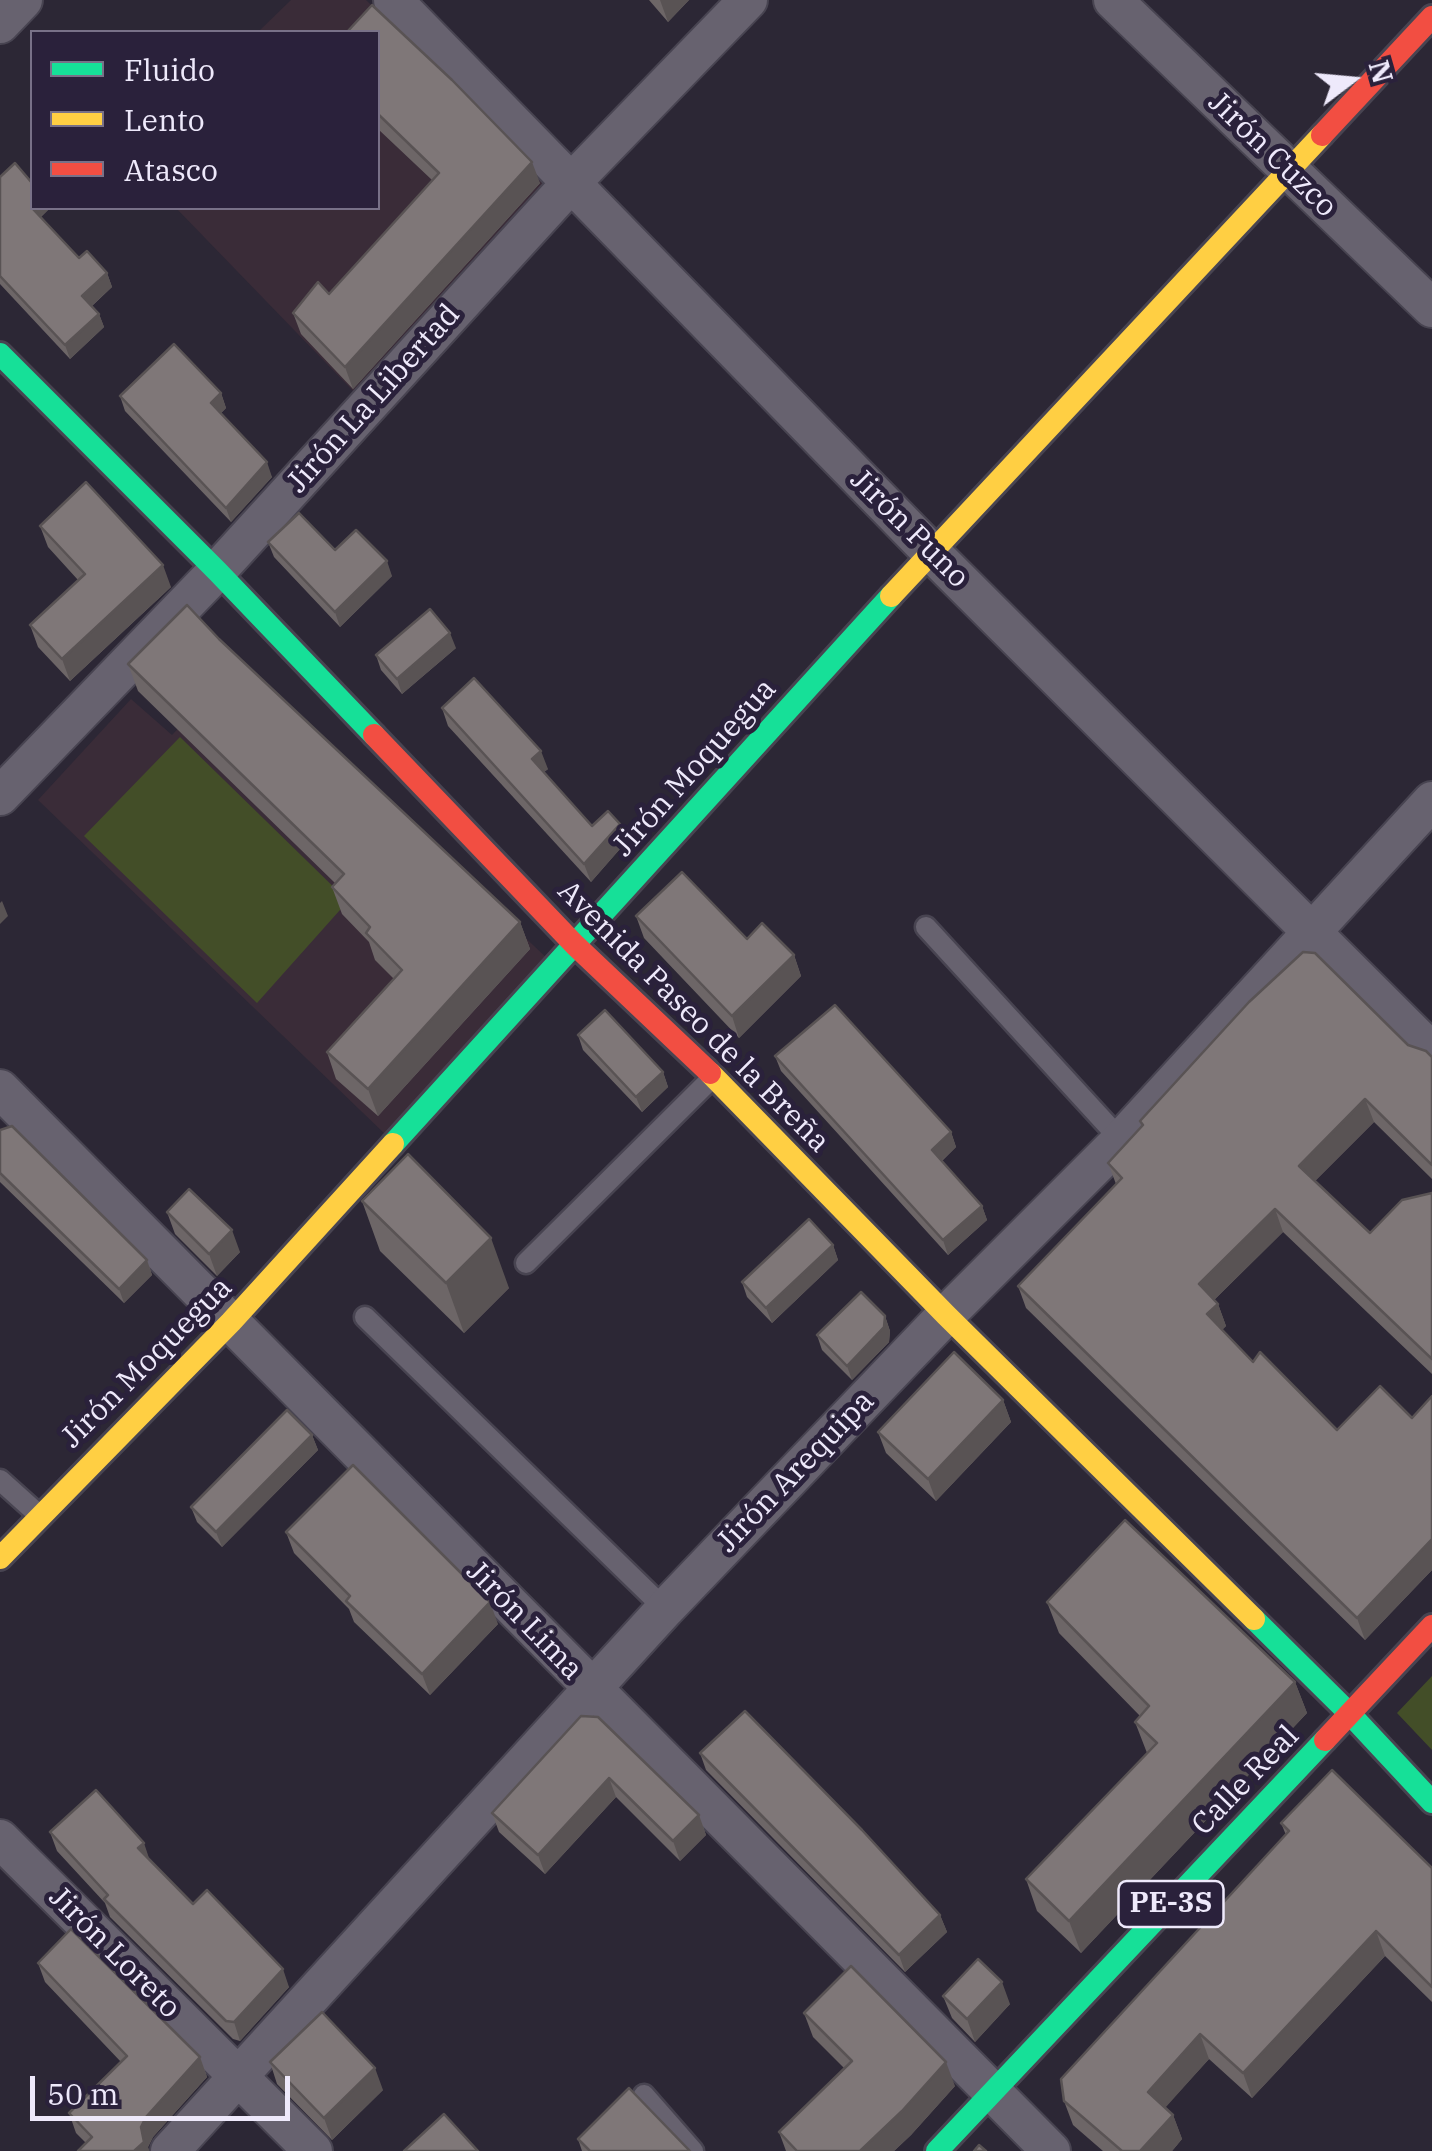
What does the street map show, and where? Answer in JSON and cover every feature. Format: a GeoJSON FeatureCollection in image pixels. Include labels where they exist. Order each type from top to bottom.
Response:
{"type":"FeatureCollection","features":[{"type":"Feature","properties":{"kind":"main road","name":"Jirón Moquegua"},"geometry":{"type":"LineString","coordinates":[[0,1558],[232,1322],[930,552],[1432,17]]}},
{"type":"Feature","properties":{"kind":"main road","name":"Avenida Paseo de la Breña"},"geometry":{"type":"LineString","coordinates":[[0,354],[217,570],[575,945],[714,1076],[946,1315],[1351,1715],[1432,1802]]}},
{"type":"Feature","properties":{"kind":"main road","name":"Calle Real"},"geometry":{"type":"LineString","coordinates":[[937,2151],[1432,1626]]}},
{"type":"Feature","properties":{"kind":"street"},"geometry":{"type":"LineString","coordinates":[[0,24],[23,0]]}},
{"type":"Feature","properties":{"kind":"street","name":"Jirón Puno"},"geometry":{"type":"LineString","coordinates":[[393,0],[930,552],[1432,1052]]}},
{"type":"Feature","properties":{"kind":"street","name":"Jirón La Libertad"},"geometry":{"type":"LineString","coordinates":[[0,796],[217,570],[572,183],[748,0]]}},
{"type":"Feature","properties":{"kind":"street","name":"Jirón Cuzco"},"geometry":{"type":"LineString","coordinates":[[1113,0],[1432,308]]}},
{"type":"Feature","properties":{"kind":"street","name":"Jirón Arequipa"},"geometry":{"type":"LineString","coordinates":[[170,2151],[665,1609],[946,1315],[1120,1140],[1432,801]]}},
{"type":"Feature","properties":{"kind":"street","name":"Jirón Lima"},"geometry":{"type":"LineString","coordinates":[[0,1089],[1051,2151]]}},
{"type":"Feature","properties":{"kind":"street","name":"Jirón Loreto"},"geometry":{"type":"LineString","coordinates":[[0,1839],[313,2151]]}},
{"type":"Feature","properties":{"kind":"lane"},"geometry":{"type":"LineString","coordinates":[[926,927],[1120,1140]]}},
{"type":"Feature","properties":{"kind":"lane"},"geometry":{"type":"LineString","coordinates":[[526,1263],[714,1076]]}},
{"type":"Feature","properties":{"kind":"lane"},"geometry":{"type":"LineString","coordinates":[[365,1318],[665,1609]]}},
{"type":"Feature","properties":{"kind":"lane"},"geometry":{"type":"LineString","coordinates":[[0,1480],[39,1515]]}},
{"type":"Feature","properties":{"kind":"lane"},"geometry":{"type":"LineString","coordinates":[[644,2095],[693,2151]]}},
{"type":"Feature","properties":{"kind":"shaded area"},"geometry":{"type":"Polygon","coordinates":[[[291,0],[366,0],[551,181],[355,393],[178,210],[380,210],[380,30],[260,30],[291,0]]]}},
{"type":"Feature","properties":{"kind":"shaded area"},"geometry":{"type":"Polygon","coordinates":[[[238,666],[551,962],[387,1136],[38,800],[131,699],[172,735],[238,666]]]}},
{"type":"Feature","properties":{"kind":"green space"},"geometry":{"type":"Polygon","coordinates":[[[180,737],[348,901],[257,1003],[84,836],[180,737]]]}},
{"type":"Feature","properties":{"kind":"green space"},"geometry":{"type":"Polygon","coordinates":[[[1432,1676],[1432,1750],[1397,1713],[1432,1676]]]}},
{"type":"Feature","properties":{"kind":"building"},"geometry":{"type":"Polygon","coordinates":[[[372,5],[532,162],[345,367],[293,313],[318,282],[329,294],[439,173],[380,116],[380,30],[349,30],[372,5]]]}},
{"type":"Feature","properties":{"kind":"building"},"geometry":{"type":"Polygon","coordinates":[[[15,163],[30,181],[30,210],[79,258],[87,251],[107,273],[82,296],[99,314],[65,345],[0,276],[0,177],[15,163]]]}},
{"type":"Feature","properties":{"kind":"building"},"geometry":{"type":"Polygon","coordinates":[[[174,344],[221,393],[211,403],[267,462],[226,508],[120,396],[174,344]]]}},
{"type":"Feature","properties":{"kind":"building"},"geometry":{"type":"Polygon","coordinates":[[[86,482],[163,565],[62,659],[30,625],[85,574],[40,526],[86,482]]]}},
{"type":"Feature","properties":{"kind":"building"},"geometry":{"type":"Polygon","coordinates":[[[299,513],[335,550],[356,530],[387,561],[335,612],[268,542],[299,513]]]}},
{"type":"Feature","properties":{"kind":"building"},"geometry":{"type":"Polygon","coordinates":[[[187,605],[520,922],[368,1089],[327,1052],[402,970],[366,933],[370,927],[332,887],[344,874],[128,664],[187,605]]]}},
{"type":"Feature","properties":{"kind":"building"},"geometry":{"type":"Polygon","coordinates":[[[430,609],[450,633],[397,679],[376,655],[430,609]]]}},
{"type":"Feature","properties":{"kind":"building"},"geometry":{"type":"Polygon","coordinates":[[[474,678],[541,751],[532,759],[592,826],[608,811],[620,824],[584,864],[442,708],[474,678]]]}},
{"type":"Feature","properties":{"kind":"building"},"geometry":{"type":"Polygon","coordinates":[[[682,872],[747,939],[762,923],[794,955],[732,1016],[636,916],[682,872]]]}},
{"type":"Feature","properties":{"kind":"building"},"geometry":{"type":"Polygon","coordinates":[[[1303,952],[1315,953],[1408,1045],[1432,1057],[1432,1165],[1365,1099],[1299,1166],[1370,1233],[1402,1200],[1432,1193],[1432,1359],[1275,1209],[1199,1284],[1218,1304],[1207,1314],[1253,1362],[1260,1352],[1337,1430],[1380,1386],[1412,1418],[1432,1396],[1432,1539],[1357,1618],[1018,1286],[1122,1178],[1108,1163],[1143,1125],[1140,1121],[1249,1002],[1303,952]]]}},
{"type":"Feature","properties":{"kind":"building"},"geometry":{"type":"Polygon","coordinates":[[[835,1005],[951,1132],[932,1150],[982,1206],[943,1240],[775,1056],[835,1005]]]}},
{"type":"Feature","properties":{"kind":"building"},"geometry":{"type":"Polygon","coordinates":[[[605,1010],[663,1072],[636,1097],[578,1035],[605,1010]]]}},
{"type":"Feature","properties":{"kind":"building"},"geometry":{"type":"Polygon","coordinates":[[[12,1126],[147,1260],[119,1289],[0,1173],[0,1130],[12,1126]]]}},
{"type":"Feature","properties":{"kind":"building"},"geometry":{"type":"Polygon","coordinates":[[[408,1154],[491,1238],[446,1283],[362,1201],[408,1154]]]}},
{"type":"Feature","properties":{"kind":"building"},"geometry":{"type":"Polygon","coordinates":[[[189,1189],[232,1230],[209,1254],[167,1212],[189,1189]]]}},
{"type":"Feature","properties":{"kind":"building"},"geometry":{"type":"Polygon","coordinates":[[[809,1219],[833,1245],[766,1308],[742,1282],[809,1219]]]}},
{"type":"Feature","properties":{"kind":"building"},"geometry":{"type":"Polygon","coordinates":[[[861,1292],[885,1316],[884,1327],[847,1366],[817,1335],[861,1292]]]}},
{"type":"Feature","properties":{"kind":"building"},"geometry":{"type":"Polygon","coordinates":[[[954,1352],[1003,1400],[928,1479],[878,1432],[954,1352]]]}},
{"type":"Feature","properties":{"kind":"building"},"geometry":{"type":"Polygon","coordinates":[[[287,1410],[312,1435],[216,1532],[191,1507],[287,1410]]]}},
{"type":"Feature","properties":{"kind":"building"},"geometry":{"type":"Polygon","coordinates":[[[353,1465],[490,1602],[422,1674],[346,1601],[350,1596],[286,1532],[353,1465]]]}},
{"type":"Feature","properties":{"kind":"building"},"geometry":{"type":"Polygon","coordinates":[[[1125,1520],[1295,1682],[1069,1921],[1026,1879],[1157,1743],[1135,1722],[1149,1706],[1047,1602],[1125,1520]]]}},
{"type":"Feature","properties":{"kind":"building"},"geometry":{"type":"Polygon","coordinates":[[[745,1711],[940,1915],[899,1955],[700,1753],[745,1711]]]}},
{"type":"Feature","properties":{"kind":"building"},"geometry":{"type":"Polygon","coordinates":[[[581,1716],[598,1717],[699,1815],[673,1841],[609,1778],[538,1855],[492,1813],[581,1716]]]}},
{"type":"Feature","properties":{"kind":"building"},"geometry":{"type":"Polygon","coordinates":[[[1332,1770],[1432,1868],[1432,1987],[1376,1931],[1243,2073],[1200,2034],[1148,2092],[1173,2115],[1140,2151],[1122,2151],[1064,2101],[1061,2079],[1289,1831],[1281,1823],[1332,1770]]]}},
{"type":"Feature","properties":{"kind":"building"},"geometry":{"type":"Polygon","coordinates":[[[96,1790],[144,1843],[138,1848],[193,1904],[207,1890],[283,1969],[234,2022],[226,2021],[104,1899],[108,1895],[50,1832],[96,1790]]]}},
{"type":"Feature","properties":{"kind":"building"},"geometry":{"type":"Polygon","coordinates":[[[71,1929],[200,2057],[146,2117],[141,2127],[144,2142],[134,2151],[78,2151],[92,2137],[69,2113],[127,2056],[38,1963],[71,1929]]]}},
{"type":"Feature","properties":{"kind":"building"},"geometry":{"type":"Polygon","coordinates":[[[978,1959],[1002,1982],[967,2019],[943,1996],[978,1959]]]}},
{"type":"Feature","properties":{"kind":"building"},"geometry":{"type":"Polygon","coordinates":[[[851,1966],[946,2062],[860,2151],[797,2151],[779,2132],[852,2061],[804,2013],[851,1966]]]}},
{"type":"Feature","properties":{"kind":"building"},"geometry":{"type":"Polygon","coordinates":[[[322,2012],[375,2068],[324,2118],[270,2062],[322,2012]]]}},
{"type":"Feature","properties":{"kind":"building"},"geometry":{"type":"Polygon","coordinates":[[[629,2088],[690,2151],[590,2151],[578,2139],[629,2088]]]}},
{"type":"Feature","properties":{"kind":"building"},"geometry":{"type":"Polygon","coordinates":[[[444,2114],[478,2151],[404,2151],[444,2114]]]}},
{"type":"Feature","properties":{"kind":"traffic: fast"},"geometry":{"type":"LineString","coordinates":[[0,354],[374,735]]}},
{"type":"Feature","properties":{"kind":"traffic: fast"},"geometry":{"type":"LineString","coordinates":[[393,1144],[891,596]]}},
{"type":"Feature","properties":{"kind":"traffic: fast"},"geometry":{"type":"LineString","coordinates":[[1254,1619],[1432,1802]]}},
{"type":"Feature","properties":{"kind":"traffic: fast"},"geometry":{"type":"LineString","coordinates":[[937,2151],[1325,1740]]}},
{"type":"Feature","properties":{"kind":"traffic: slow"},"geometry":{"type":"LineString","coordinates":[[891,596],[1322,135]]}},
{"type":"Feature","properties":{"kind":"traffic: slow"},"geometry":{"type":"LineString","coordinates":[[710,1073],[946,1315],[1254,1619]]}},
{"type":"Feature","properties":{"kind":"traffic: slow"},"geometry":{"type":"LineString","coordinates":[[0,1558],[231,1322],[393,1144]]}},
{"type":"Feature","properties":{"kind":"traffic: jam"},"geometry":{"type":"LineString","coordinates":[[1322,135],[1432,17]]}},
{"type":"Feature","properties":{"kind":"traffic: jam"},"geometry":{"type":"LineString","coordinates":[[374,735],[575,945],[710,1073]]}},
{"type":"Feature","properties":{"kind":"traffic: jam"},"geometry":{"type":"LineString","coordinates":[[1325,1740],[1432,1626]]}}]}
